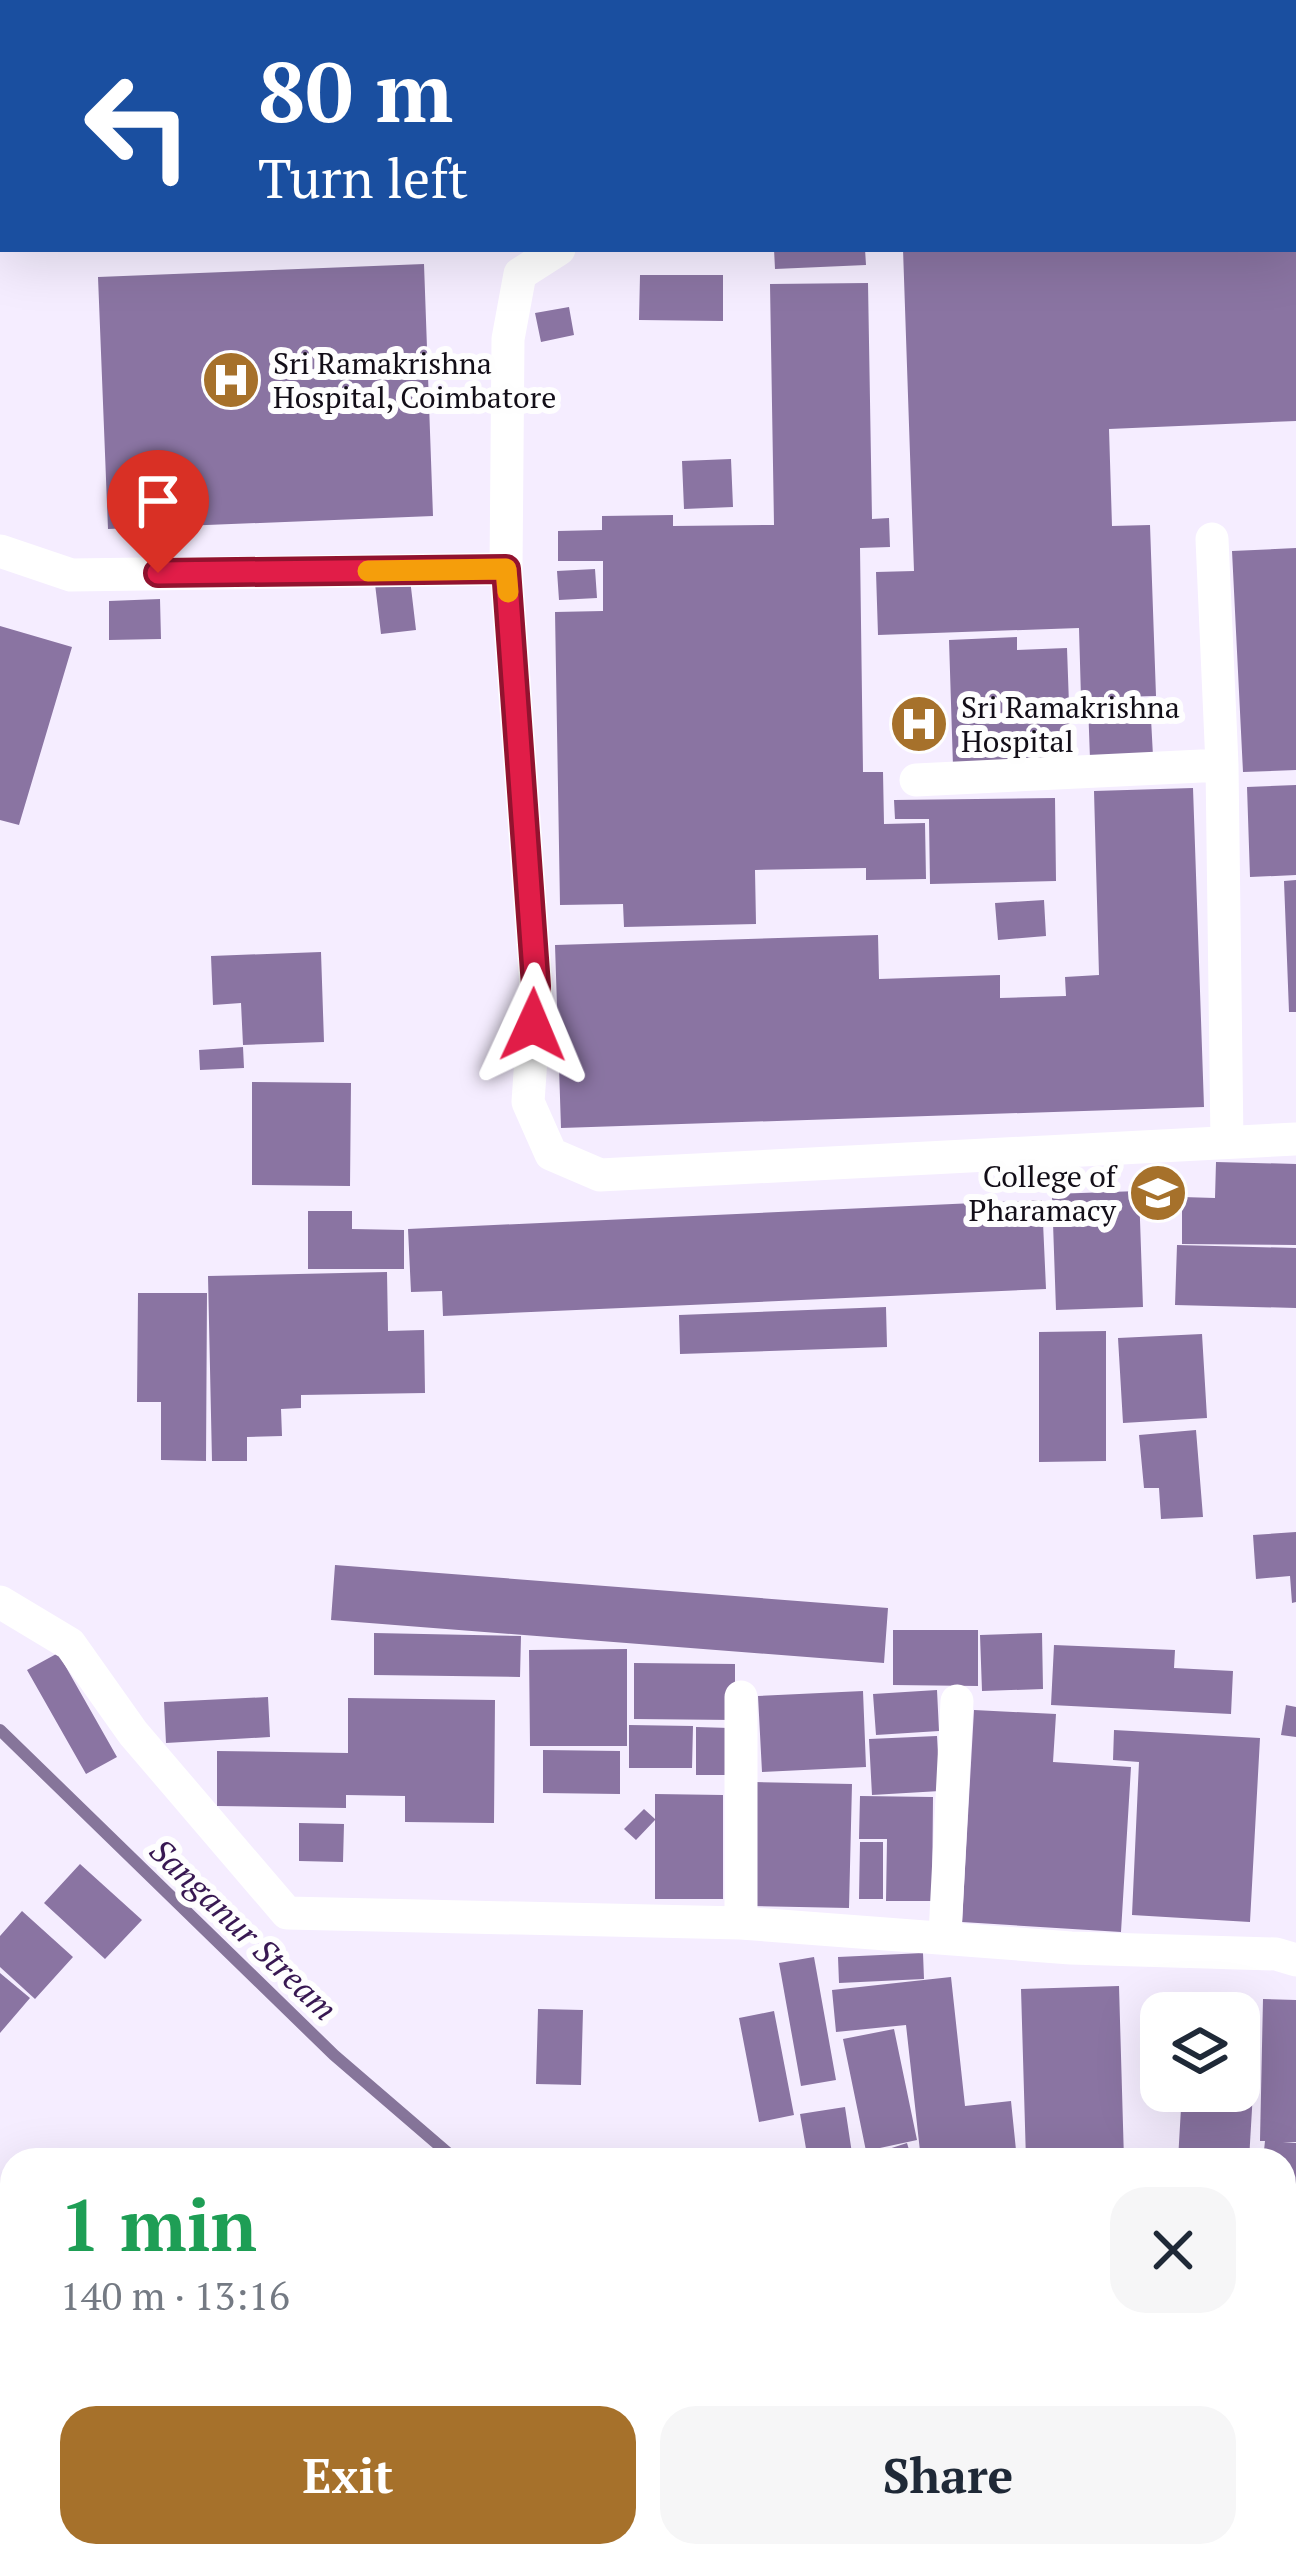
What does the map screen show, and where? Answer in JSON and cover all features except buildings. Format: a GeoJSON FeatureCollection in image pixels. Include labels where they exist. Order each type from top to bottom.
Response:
{"type":"FeatureCollection","features":[{"type":"Feature","properties":{"kind":"street"},"geometry":{"type":"LineString","coordinates":[[554,252],[520,274],[508,339],[506,569],[536,986],[528,1102],[551,1154],[601,1175],[1296,1139]]}},
{"type":"Feature","properties":{"kind":"street"},"geometry":{"type":"LineString","coordinates":[[1212,539],[1222,765],[1227,1142]]}},
{"type":"Feature","properties":{"kind":"street"},"geometry":{"type":"LineString","coordinates":[[0,551],[71,574],[506,569]]}},
{"type":"Feature","properties":{"kind":"street"},"geometry":{"type":"LineString","coordinates":[[916,780],[1222,765]]}},
{"type":"Feature","properties":{"kind":"street"},"geometry":{"type":"LineString","coordinates":[[0,1602],[70,1644],[133,1733],[287,1912],[741,1923],[1071,1948],[1276,1954],[1296,1960]]}},
{"type":"Feature","properties":{"kind":"street"},"geometry":{"type":"LineString","coordinates":[[741,1697],[741,1923]]}},
{"type":"Feature","properties":{"kind":"street"},"geometry":{"type":"LineString","coordinates":[[945,1936],[957,1702]]}},
{"type":"Feature","properties":{"kind":"waterway","name":"Sanganur Stream"},"geometry":{"type":"LineString","coordinates":[[0,1730],[334,2055],[442,2148]]}},
{"type":"Feature","properties":{"kind":"slow traffic"},"geometry":{"type":"LineString","coordinates":[[368,571],[506,569],[508,592]]}},
{"type":"Feature","properties":{"kind":"place","name":"Sri Ramakrishna Hospital, Coimbatore"},"geometry":{"type":"Point","coordinates":[231,380]}},
{"type":"Feature","properties":{"kind":"place","name":"Sri Ramakrishna Hospital"},"geometry":{"type":"Point","coordinates":[919,724]}},
{"type":"Feature","properties":{"kind":"place","name":"College of Pharamacy"},"geometry":{"type":"Point","coordinates":[1158,1193]}},
{"type":"Feature","properties":{"kind":"route"},"geometry":{"type":"LineString","coordinates":[[158,573],[506,569],[536,986],[533,1025]]}}]}
